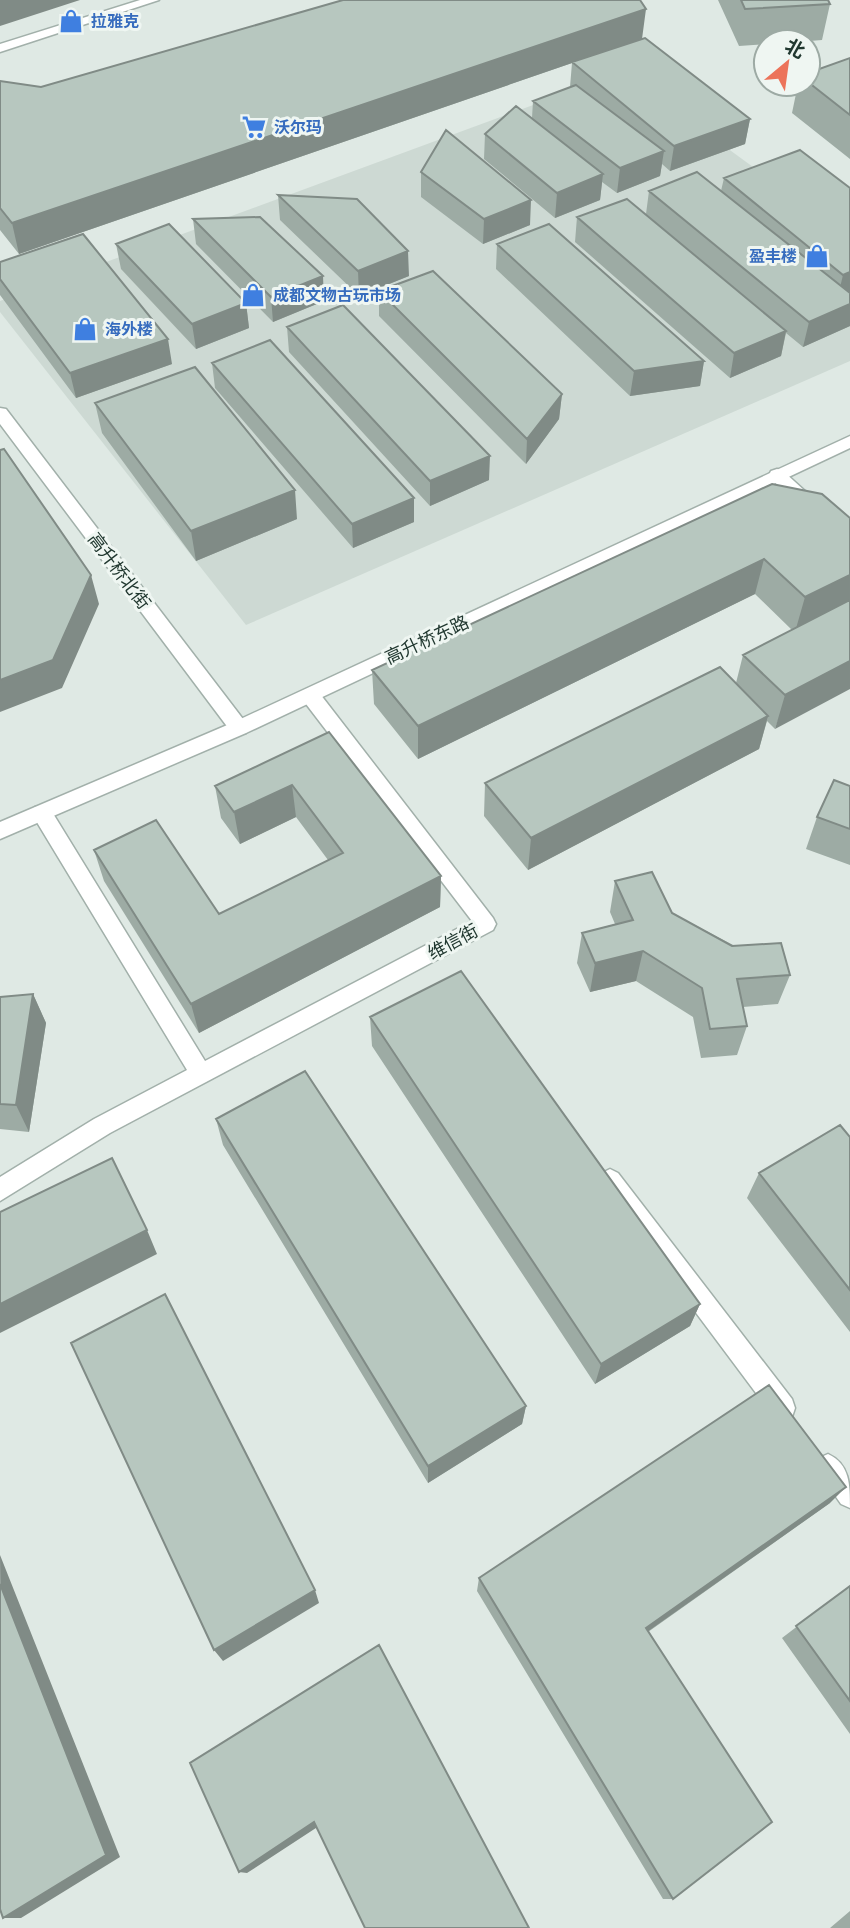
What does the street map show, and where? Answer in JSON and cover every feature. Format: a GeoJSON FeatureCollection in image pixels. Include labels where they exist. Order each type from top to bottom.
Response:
{"type":"FeatureCollection","features":[{"type":"Feature","properties":{"kind":"street"},"geometry":{"type":"LineString","coordinates":[[0,48],[147,5],[153,0]]}},
{"type":"Feature","properties":{"kind":"street","name":"高升桥北街"},"geometry":{"type":"LineString","coordinates":[[0,413],[239,728]]}},
{"type":"Feature","properties":{"kind":"street","name":"高升桥东路"},"geometry":{"type":"LineString","coordinates":[[0,831],[239,728],[850,441]]}},
{"type":"Feature","properties":{"kind":"street"},"geometry":{"type":"LineString","coordinates":[[777,475],[850,542]]}},
{"type":"Feature","properties":{"kind":"street","name":"维信街"},"geometry":{"type":"LineString","coordinates":[[0,1190],[102,1126],[486,925],[310,695]]}},
{"type":"Feature","properties":{"kind":"street"},"geometry":{"type":"LineString","coordinates":[[42,813],[201,1074]]}},
{"type":"Feature","properties":{"kind":"street"},"geometry":{"type":"LineString","coordinates":[[592,1157],[800,1430]]}},
{"type":"Feature","properties":{"kind":"street"},"geometry":{"type":"LineString","coordinates":[[817,1451],[850,1495]]}},
{"type":"Feature","properties":{"kind":"shaded area"},"geometry":{"type":"Polygon","coordinates":[[[623,72],[850,238],[850,361],[246,625],[0,312],[0,301],[623,72]]]}},
{"type":"Feature","properties":{"kind":"building"},"geometry":{"type":"Polygon","coordinates":[[[343,0],[640,0],[646,9],[12,223],[0,208],[0,81],[41,87],[343,0]]]}},
{"type":"Feature","properties":{"kind":"building"},"geometry":{"type":"Polygon","coordinates":[[[741,0],[828,0],[830,4],[745,9],[741,0]]]}},
{"type":"Feature","properties":{"kind":"building"},"geometry":{"type":"Polygon","coordinates":[[[645,38],[750,119],[674,146],[572,62],[645,38]]]}},
{"type":"Feature","properties":{"kind":"building"},"geometry":{"type":"Polygon","coordinates":[[[850,58],[850,115],[822,93],[822,68],[850,58]]]}},
{"type":"Feature","properties":{"kind":"building"},"geometry":{"type":"Polygon","coordinates":[[[576,85],[664,151],[620,168],[533,101],[576,85]]]}},
{"type":"Feature","properties":{"kind":"building"},"geometry":{"type":"Polygon","coordinates":[[[516,106],[603,174],[557,193],[485,134],[516,106]]]}},
{"type":"Feature","properties":{"kind":"building"},"geometry":{"type":"Polygon","coordinates":[[[446,130],[531,200],[484,219],[421,172],[446,130]]]}},
{"type":"Feature","properties":{"kind":"building"},"geometry":{"type":"Polygon","coordinates":[[[800,150],[850,188],[850,272],[843,275],[724,178],[800,150]]]}},
{"type":"Feature","properties":{"kind":"building"},"geometry":{"type":"Polygon","coordinates":[[[697,172],[850,293],[850,304],[809,322],[649,191],[697,172]]]}},
{"type":"Feature","properties":{"kind":"building"},"geometry":{"type":"Polygon","coordinates":[[[278,195],[357,199],[408,251],[358,271],[278,195]]]}},
{"type":"Feature","properties":{"kind":"building"},"geometry":{"type":"Polygon","coordinates":[[[627,199],[786,331],[734,353],[577,217],[627,199]]]}},
{"type":"Feature","properties":{"kind":"building"},"geometry":{"type":"Polygon","coordinates":[[[260,217],[323,276],[271,297],[193,219],[260,217]]]}},
{"type":"Feature","properties":{"kind":"building"},"geometry":{"type":"Polygon","coordinates":[[[169,224],[246,303],[192,324],[116,244],[169,224]]]}},
{"type":"Feature","properties":{"kind":"building"},"geometry":{"type":"Polygon","coordinates":[[[549,224],[704,361],[634,371],[497,244],[549,224]]]}},
{"type":"Feature","properties":{"kind":"building","name":"海外楼"},"geometry":{"type":"Polygon","coordinates":[[[83,234],[168,339],[70,373],[0,279],[0,262],[83,234]]]}},
{"type":"Feature","properties":{"kind":"building"},"geometry":{"type":"Polygon","coordinates":[[[433,271],[562,394],[527,439],[379,291],[433,271]]]}},
{"type":"Feature","properties":{"kind":"building"},"geometry":{"type":"Polygon","coordinates":[[[343,305],[490,456],[430,481],[287,327],[343,305]]]}},
{"type":"Feature","properties":{"kind":"building"},"geometry":{"type":"Polygon","coordinates":[[[270,340],[414,498],[352,524],[212,363],[270,340]]]}},
{"type":"Feature","properties":{"kind":"building"},"geometry":{"type":"Polygon","coordinates":[[[195,367],[295,490],[191,531],[95,403],[195,367]]]}},
{"type":"Feature","properties":{"kind":"building"},"geometry":{"type":"Polygon","coordinates":[[[4,449],[91,575],[53,660],[0,680],[0,450],[4,449]]]}},
{"type":"Feature","properties":{"kind":"building"},"geometry":{"type":"Polygon","coordinates":[[[772,484],[822,494],[850,518],[850,575],[805,597],[764,559],[418,726],[372,670],[772,484]]]}},
{"type":"Feature","properties":{"kind":"building"},"geometry":{"type":"Polygon","coordinates":[[[850,600],[850,661],[785,695],[743,655],[850,600]]]}},
{"type":"Feature","properties":{"kind":"building"},"geometry":{"type":"Polygon","coordinates":[[[720,667],[768,716],[531,838],[485,783],[720,667]]]}},
{"type":"Feature","properties":{"kind":"building"},"geometry":{"type":"Polygon","coordinates":[[[329,732],[441,876],[191,1004],[94,850],[156,820],[219,914],[343,853],[292,785],[234,812],[215,786],[329,732]]]}},
{"type":"Feature","properties":{"kind":"building"},"geometry":{"type":"Polygon","coordinates":[[[834,780],[850,786],[850,829],[817,817],[834,780]]]}},
{"type":"Feature","properties":{"kind":"building"},"geometry":{"type":"Polygon","coordinates":[[[652,872],[672,913],[732,946],[781,943],[790,975],[737,979],[747,1026],[710,1029],[702,988],[643,951],[595,963],[582,933],[633,920],[615,881],[652,872]]]}},
{"type":"Feature","properties":{"kind":"building"},"geometry":{"type":"Polygon","coordinates":[[[461,971],[700,1304],[601,1364],[370,1017],[461,971]]]}},
{"type":"Feature","properties":{"kind":"building"},"geometry":{"type":"Polygon","coordinates":[[[33,994],[16,1105],[0,1104],[0,997],[33,994]]]}},
{"type":"Feature","properties":{"kind":"building"},"geometry":{"type":"Polygon","coordinates":[[[305,1071],[526,1406],[428,1466],[216,1119],[305,1071]]]}},
{"type":"Feature","properties":{"kind":"building"},"geometry":{"type":"Polygon","coordinates":[[[840,1125],[850,1137],[850,1290],[759,1173],[840,1125]]]}},
{"type":"Feature","properties":{"kind":"building"},"geometry":{"type":"Polygon","coordinates":[[[112,1158],[147,1230],[0,1304],[0,1212],[112,1158]]]}},
{"type":"Feature","properties":{"kind":"building"},"geometry":{"type":"Polygon","coordinates":[[[165,1294],[315,1590],[214,1650],[71,1343],[165,1294]]]}},
{"type":"Feature","properties":{"kind":"building"},"geometry":{"type":"Polygon","coordinates":[[[769,1385],[846,1487],[646,1628],[772,1822],[673,1899],[479,1578],[769,1385]]]}},
{"type":"Feature","properties":{"kind":"building"},"geometry":{"type":"Polygon","coordinates":[[[0,1584],[106,1855],[3,1918],[0,1909],[0,1584]]]}},
{"type":"Feature","properties":{"kind":"building"},"geometry":{"type":"Polygon","coordinates":[[[850,1586],[850,1701],[796,1626],[850,1586]]]}},
{"type":"Feature","properties":{"kind":"building"},"geometry":{"type":"Polygon","coordinates":[[[379,1645],[529,1928],[365,1928],[314,1822],[239,1872],[190,1763],[379,1645]]]}},
{"type":"Feature","properties":{"kind":"place","name":"拉雅克"},"geometry":{"type":"Point","coordinates":[71,21]}},
{"type":"Feature","properties":{"kind":"place","name":"沃尔玛"},"geometry":{"type":"Point","coordinates":[254,127]}},
{"type":"Feature","properties":{"kind":"place","name":"盈丰楼"},"geometry":{"type":"Point","coordinates":[817,256]}},
{"type":"Feature","properties":{"kind":"place","name":"成都文物古玩市场"},"geometry":{"type":"Point","coordinates":[253,295]}},
{"type":"Feature","properties":{"kind":"place","name":"海外楼"},"geometry":{"type":"Point","coordinates":[85,329]}}]}
